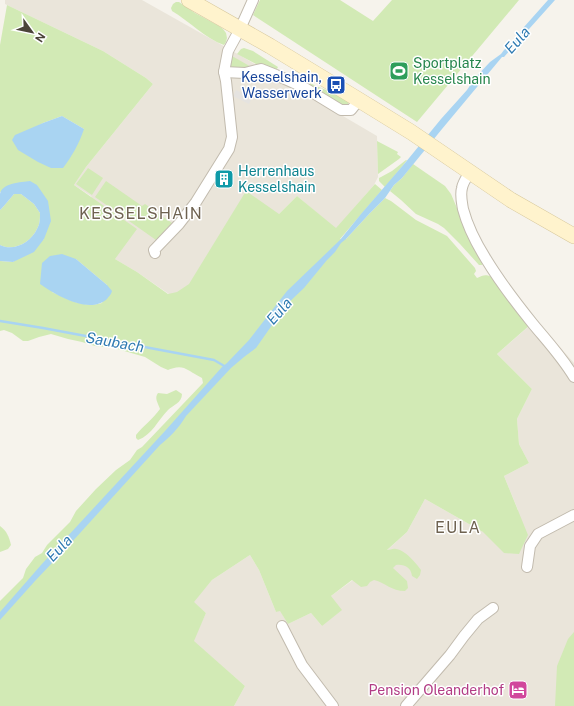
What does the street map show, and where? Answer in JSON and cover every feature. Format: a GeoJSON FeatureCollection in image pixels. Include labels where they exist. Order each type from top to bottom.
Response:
{"type":"FeatureCollection","features":[{"type":"Feature","properties":{"kind":"main road"},"geometry":{"type":"LineString","coordinates":[[189,0],[359,100],[411,132],[511,200],[574,236]]}},
{"type":"Feature","properties":{"kind":"street"},"geometry":{"type":"LineString","coordinates":[[155,252],[154,250],[179,224],[196,202],[229,149],[232,137],[224,72],[228,51],[254,0]]}},
{"type":"Feature","properties":{"kind":"street"},"geometry":{"type":"LineString","coordinates":[[224,72],[245,73],[261,69],[305,88],[341,110],[350,110],[359,100]]}},
{"type":"Feature","properties":{"kind":"street"},"geometry":{"type":"LineString","coordinates":[[470,172],[461,189],[461,200],[471,233],[504,287],[554,348],[574,377]]}},
{"type":"Feature","properties":{"kind":"street"},"geometry":{"type":"LineString","coordinates":[[527,567],[530,546],[538,534],[574,515]]}},
{"type":"Feature","properties":{"kind":"street"},"geometry":{"type":"LineString","coordinates":[[406,706],[478,620],[493,608]]}},
{"type":"Feature","properties":{"kind":"street"},"geometry":{"type":"LineString","coordinates":[[282,626],[302,665],[333,706]]}},
{"type":"Feature","properties":{"kind":"shaded area"},"geometry":{"type":"Polygon","coordinates":[[[5,0],[142,0],[377,136],[378,177],[374,185],[336,229],[297,196],[279,214],[179,301],[137,272],[115,259],[91,196],[74,185],[86,167],[153,84],[103,51],[5,4],[5,0]]]}},
{"type":"Feature","properties":{"kind":"shaded area"},"geometry":{"type":"Polygon","coordinates":[[[236,90],[252,98],[249,104],[233,96],[236,90]]]}},
{"type":"Feature","properties":{"kind":"shaded area"},"geometry":{"type":"Polygon","coordinates":[[[536,320],[574,363],[574,706],[234,706],[245,686],[193,641],[206,613],[193,602],[212,580],[250,555],[259,570],[276,612],[280,610],[288,624],[311,613],[322,626],[331,596],[360,575],[407,532],[425,499],[483,532],[518,510],[504,476],[529,463],[519,444],[517,419],[532,389],[497,354],[536,320]]]}},
{"type":"Feature","properties":{"kind":"green space","name":"Sportplatz Kesselshain"},"geometry":{"type":"Polygon","coordinates":[[[260,0],[340,0],[373,21],[392,0],[519,0],[417,122],[253,15],[260,0]]]}},
{"type":"Feature","properties":{"kind":"green space"},"geometry":{"type":"Polygon","coordinates":[[[176,2],[179,2],[223,29],[227,38],[224,45],[211,39],[172,11],[171,8],[176,2]]]}},
{"type":"Feature","properties":{"kind":"green space"},"geometry":{"type":"Polygon","coordinates":[[[7,5],[103,51],[153,84],[86,167],[74,185],[137,229],[115,259],[137,272],[168,294],[177,292],[189,284],[246,191],[279,214],[297,196],[336,228],[375,184],[382,190],[340,239],[346,239],[385,198],[416,220],[447,236],[475,268],[476,271],[474,274],[477,278],[484,275],[492,277],[530,325],[497,354],[532,389],[517,419],[519,444],[529,463],[504,476],[528,535],[519,554],[504,553],[483,532],[425,499],[407,532],[387,550],[394,549],[403,551],[410,557],[421,570],[417,579],[412,576],[409,568],[396,565],[393,568],[407,581],[408,588],[405,591],[396,590],[374,580],[367,586],[361,587],[352,580],[331,596],[342,610],[322,626],[311,613],[288,624],[280,611],[276,612],[259,570],[250,555],[212,580],[194,602],[206,613],[194,641],[245,686],[234,706],[0,706],[0,601],[23,578],[26,569],[35,557],[42,553],[47,545],[70,522],[76,511],[96,489],[116,470],[130,460],[137,450],[142,447],[203,383],[202,378],[182,367],[168,370],[145,357],[114,348],[95,346],[51,334],[28,341],[23,341],[12,333],[4,330],[0,331],[0,261],[13,262],[44,239],[37,185],[0,192],[0,45],[7,5]],[[62,116],[43,123],[34,128],[84,129],[62,116]],[[76,259],[52,292],[83,304],[89,305],[102,303],[107,285],[76,259]]]}},
{"type":"Feature","properties":{"kind":"green space"},"geometry":{"type":"Polygon","coordinates":[[[244,48],[253,51],[278,67],[276,71],[258,65],[237,54],[244,48]]]}},
{"type":"Feature","properties":{"kind":"green space"},"geometry":{"type":"Polygon","coordinates":[[[232,56],[253,68],[230,68],[230,58],[232,56]]]}},
{"type":"Feature","properties":{"kind":"green space"},"geometry":{"type":"Polygon","coordinates":[[[310,83],[334,93],[348,102],[348,104],[342,105],[308,86],[310,83]]]}},
{"type":"Feature","properties":{"kind":"green space"},"geometry":{"type":"Polygon","coordinates":[[[377,141],[398,152],[397,154],[401,157],[378,174],[377,141]]]}},
{"type":"Feature","properties":{"kind":"green space"},"geometry":{"type":"Polygon","coordinates":[[[406,160],[385,187],[379,181],[379,178],[392,171],[406,160]]]}},
{"type":"Feature","properties":{"kind":"green space"},"geometry":{"type":"Polygon","coordinates":[[[413,164],[445,186],[451,194],[471,241],[483,263],[482,265],[479,265],[444,228],[416,214],[390,191],[413,164]]]}},
{"type":"Feature","properties":{"kind":"green space"},"geometry":{"type":"Polygon","coordinates":[[[88,168],[103,178],[92,195],[76,184],[88,168]]]}},
{"type":"Feature","properties":{"kind":"green space"},"geometry":{"type":"Polygon","coordinates":[[[106,181],[142,206],[145,204],[172,223],[156,240],[95,197],[106,181]]]}},
{"type":"Feature","properties":{"kind":"green space"},"geometry":{"type":"Polygon","coordinates":[[[14,194],[21,194],[34,204],[40,213],[40,221],[34,234],[26,242],[16,246],[5,247],[0,245],[0,210],[14,194]]]}},
{"type":"Feature","properties":{"kind":"green space"},"geometry":{"type":"Polygon","coordinates":[[[176,390],[182,394],[181,400],[164,414],[147,435],[138,440],[136,435],[160,409],[156,399],[158,393],[167,394],[176,390]]]}},
{"type":"Feature","properties":{"kind":"green space"},"geometry":{"type":"Polygon","coordinates":[[[0,526],[7,534],[11,545],[8,549],[0,552],[0,526]]]}},
{"type":"Feature","properties":{"kind":"green space"},"geometry":{"type":"Polygon","coordinates":[[[574,632],[574,706],[555,706],[557,666],[568,639],[574,632]]]}},
{"type":"Feature","properties":{"kind":"water","name":"Eula"},"geometry":{"type":"Polygon","coordinates":[[[548,0],[555,0],[504,57],[502,57],[402,178],[394,185],[385,198],[341,243],[304,288],[284,307],[282,313],[256,348],[231,368],[186,416],[174,432],[160,445],[0,620],[0,612],[41,565],[222,367],[249,340],[287,291],[340,240],[467,90],[475,78],[490,62],[501,54],[516,39],[524,27],[548,0]]]}},
{"type":"Feature","properties":{"kind":"water"},"geometry":{"type":"Polygon","coordinates":[[[62,116],[84,129],[75,150],[63,168],[51,168],[18,150],[12,140],[15,135],[62,116]]]}},
{"type":"Feature","properties":{"kind":"water"},"geometry":{"type":"Polygon","coordinates":[[[30,181],[37,185],[48,201],[51,221],[44,239],[34,252],[13,262],[0,261],[0,245],[11,247],[26,242],[34,234],[39,225],[40,219],[40,213],[34,204],[21,194],[14,194],[0,210],[1,190],[8,185],[30,181]]]}},
{"type":"Feature","properties":{"kind":"water"},"geometry":{"type":"Polygon","coordinates":[[[62,254],[76,259],[107,285],[112,291],[107,299],[100,303],[91,305],[73,302],[63,298],[40,284],[42,263],[50,256],[62,254]]]}},
{"type":"Feature","properties":{"kind":"waterway","name":"Saubach"},"geometry":{"type":"LineString","coordinates":[[0,321],[214,360],[226,367]]}},
{"type":"Feature","properties":{"kind":"place","name":"Sportplatz Kesselshain"},"geometry":{"type":"Point","coordinates":[399,71]}},
{"type":"Feature","properties":{"kind":"place","name":"Kesselshain, Wasserwerk"},"geometry":{"type":"Point","coordinates":[336,85]}},
{"type":"Feature","properties":{"kind":"place","name":"Herrenhaus Kesselshain"},"geometry":{"type":"Point","coordinates":[224,179]}},
{"type":"Feature","properties":{"kind":"place","name":"Pension Oleanderhof"},"geometry":{"type":"Point","coordinates":[518,690]}},
{"type":"Feature","properties":{"kind":"district","name":"KESSELSHAIN"},"geometry":{"type":"Point","coordinates":[141,213]}},
{"type":"Feature","properties":{"kind":"district","name":"EULA"},"geometry":{"type":"Point","coordinates":[458,527]}}]}
